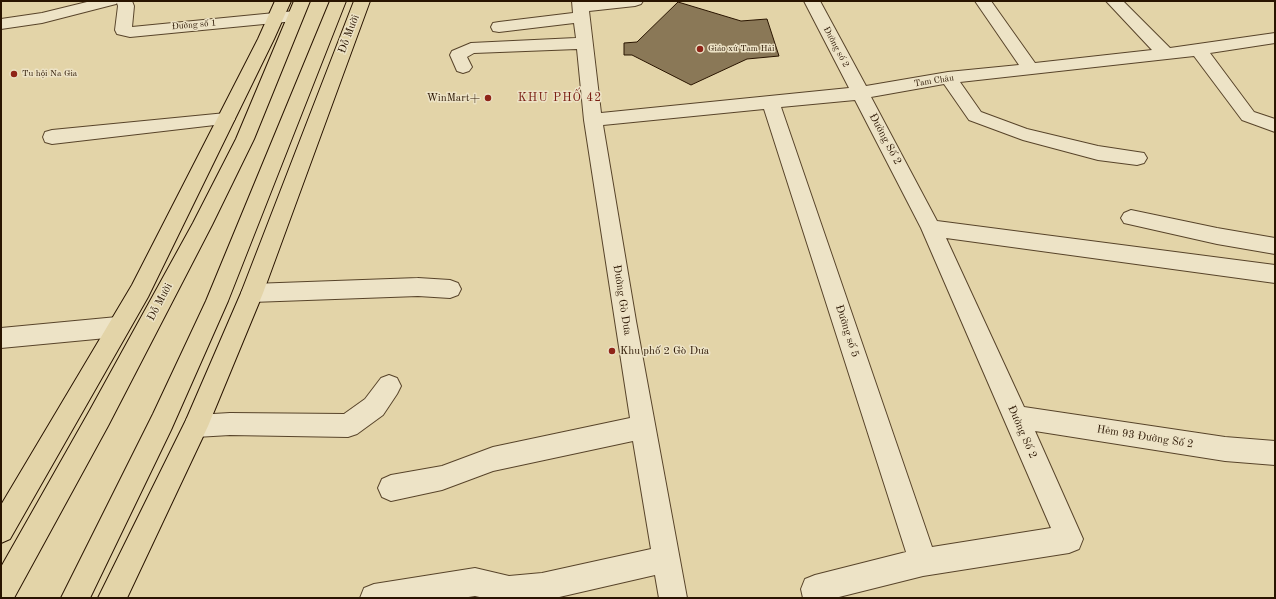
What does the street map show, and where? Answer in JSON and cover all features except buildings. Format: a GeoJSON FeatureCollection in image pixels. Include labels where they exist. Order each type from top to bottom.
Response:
{"type":"FeatureCollection","features":[{"type":"Feature","properties":{"kind":"highway","name":"Đỗ Mười"},"geometry":{"type":"LineString","coordinates":[[75,598],[162,422],[217,301],[338,1]]}},
{"type":"Feature","properties":{"kind":"highway","name":"Đỗ Mười"},"geometry":{"type":"LineString","coordinates":[[112,598],[196,426],[252,293],[362,1]]}},
{"type":"Feature","properties":{"kind":"highway"},"geometry":{"type":"LineString","coordinates":[[1,530],[117,327],[140,291],[266,40],[289,9]]}},
{"type":"Feature","properties":{"kind":"highway","name":"Đỗ Mười"},"geometry":{"type":"LineString","coordinates":[[1,594],[98,418],[205,218],[245,139],[289,9]]}},
{"type":"Feature","properties":{"kind":"street"},"geometry":{"type":"LineString","coordinates":[[1,24],[48,16],[110,1]]}},
{"type":"Feature","properties":{"kind":"street","name":"Đường số 1"},"geometry":{"type":"LineString","coordinates":[[124,1],[126,6],[123,30],[130,32],[289,9]]}},
{"type":"Feature","properties":{"kind":"street"},"geometry":{"type":"LineString","coordinates":[[499,27],[581,8],[635,1]]}},
{"type":"Feature","properties":{"kind":"street","name":"Đường số 2"},"geometry":{"type":"LineString","coordinates":[[812,1],[861,93]]}},
{"type":"Feature","properties":{"kind":"street"},"geometry":{"type":"LineString","coordinates":[[983,1],[1030,68]]}},
{"type":"Feature","properties":{"kind":"street"},"geometry":{"type":"LineString","coordinates":[[1114,1],[1165,53]]}},
{"type":"Feature","properties":{"kind":"street","name":"Đường Gò Dưa"},"geometry":{"type":"LineString","coordinates":[[581,8],[593,120],[643,427],[673,598]]}},
{"type":"Feature","properties":{"kind":"street","name":"Tam Châu"},"geometry":{"type":"LineString","coordinates":[[593,120],[861,93],[948,78],[1198,50],[1275,38]]}},
{"type":"Feature","properties":{"kind":"street"},"geometry":{"type":"LineString","coordinates":[[463,67],[458,55],[471,48],[585,43]]}},
{"type":"Feature","properties":{"kind":"street"},"geometry":{"type":"LineString","coordinates":[[1198,50],[1248,116],[1275,126]]}},
{"type":"Feature","properties":{"kind":"street"},"geometry":{"type":"LineString","coordinates":[[948,78],[975,116],[1023,134],[1098,152],[1137,158]]}},
{"type":"Feature","properties":{"kind":"street","name":"Đường Số 2"},"geometry":{"type":"LineString","coordinates":[[816,593],[923,562],[1069,539],[1016,416],[931,228],[861,93]]}},
{"type":"Feature","properties":{"kind":"street","name":"Đường số 5"},"geometry":{"type":"LineString","coordinates":[[770,101],[923,562]]}},
{"type":"Feature","properties":{"kind":"street"},"geometry":{"type":"LineString","coordinates":[[52,137],[226,119]]}},
{"type":"Feature","properties":{"kind":"street"},"geometry":{"type":"LineString","coordinates":[[1131,218],[1217,236],[1275,246]]}},
{"type":"Feature","properties":{"kind":"street"},"geometry":{"type":"LineString","coordinates":[[931,228],[1275,274]]}},
{"type":"Feature","properties":{"kind":"street"},"geometry":{"type":"LineString","coordinates":[[252,293],[418,287],[450,289]]}},
{"type":"Feature","properties":{"kind":"street"},"geometry":{"type":"LineString","coordinates":[[1,338],[117,327]]}},
{"type":"Feature","properties":{"kind":"street"},"geometry":{"type":"LineString","coordinates":[[196,426],[230,424],[348,426],[374,407],[389,386]]}},
{"type":"Feature","properties":{"kind":"street","name":"Hẻm 93 Đường Số 2"},"geometry":{"type":"LineString","coordinates":[[1016,416],[1225,449],[1275,453]]}},
{"type":"Feature","properties":{"kind":"street"},"geometry":{"type":"LineString","coordinates":[[392,488],[442,478],[493,459],[643,427]]}},
{"type":"Feature","properties":{"kind":"street"},"geometry":{"type":"LineString","coordinates":[[374,598],[475,582],[509,590],[542,587],[666,559]]}},
{"type":"Feature","properties":{"kind":"place","name":"Giáo xứ Tam Hải"},"geometry":{"type":"Point","coordinates":[700,49]}},
{"type":"Feature","properties":{"kind":"place","name":"Tu hội Na Gia"},"geometry":{"type":"Point","coordinates":[14,74]}},
{"type":"Feature","properties":{"kind":"place","name":"WinMart+"},"geometry":{"type":"Point","coordinates":[488,98]}},
{"type":"Feature","properties":{"kind":"place","name":"Khu phố 2 Gò Dưa"},"geometry":{"type":"Point","coordinates":[612,351]}},
{"type":"Feature","properties":{"kind":"district","name":"KHU PHỐ 42"},"geometry":{"type":"Point","coordinates":[560,98]}}]}
